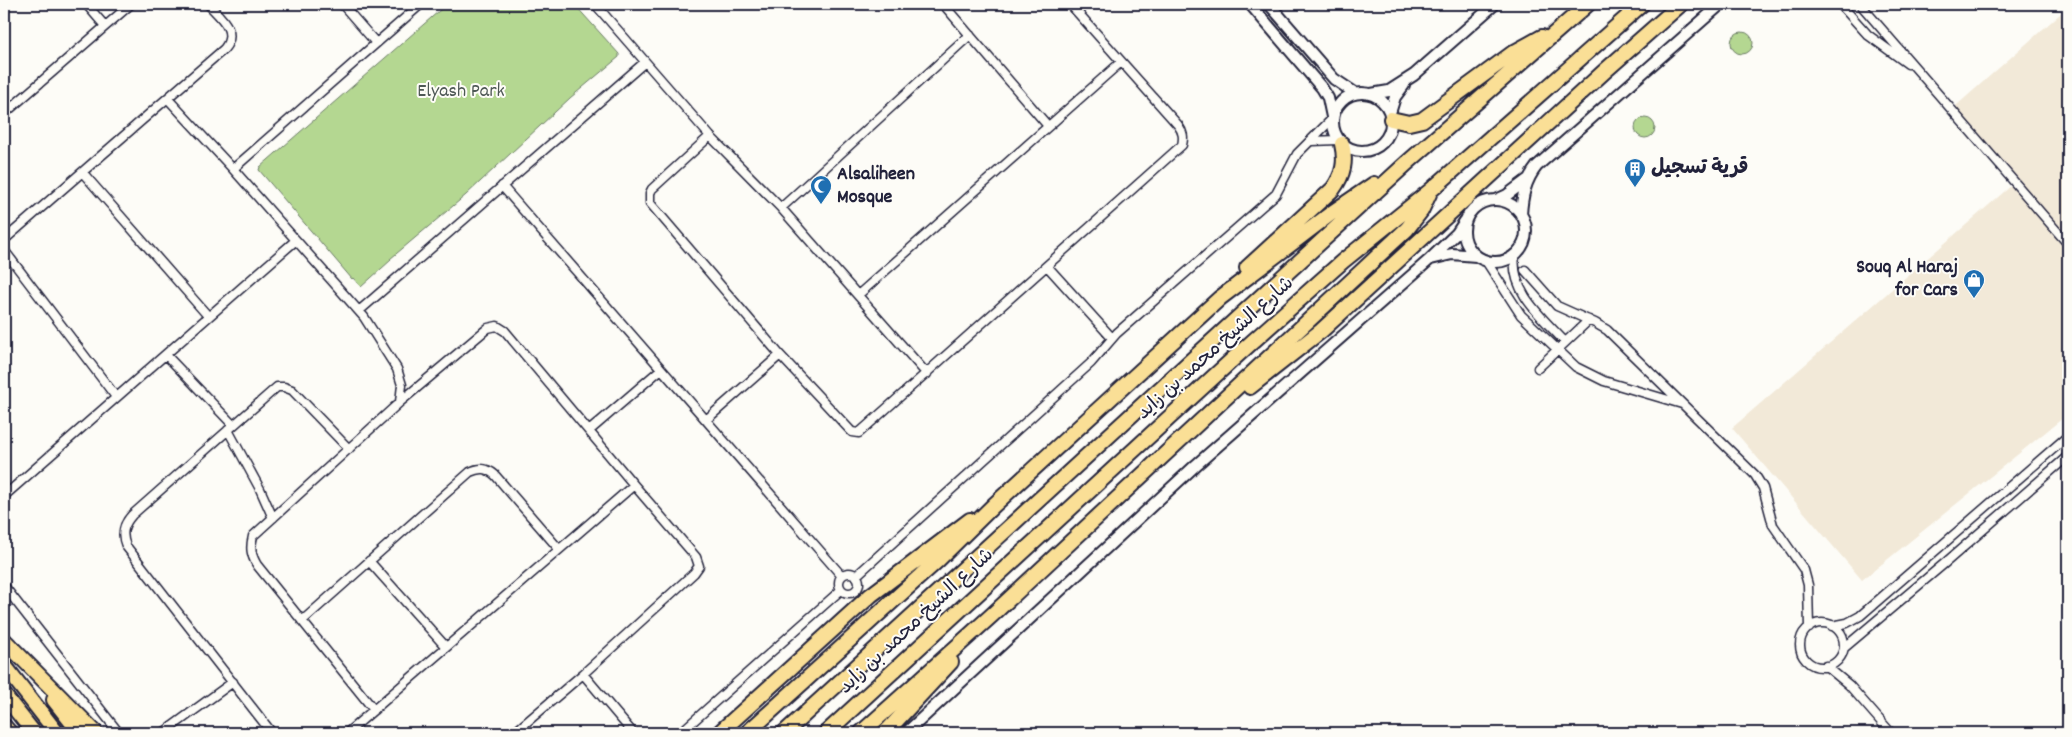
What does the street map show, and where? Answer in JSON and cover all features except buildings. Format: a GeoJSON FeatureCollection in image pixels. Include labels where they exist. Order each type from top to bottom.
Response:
{"type":"FeatureCollection","features":[{"type":"Feature","properties":{"kind":"highway","name":"شارع الشيخ محمد بن زايد"},"geometry":{"type":"LineString","coordinates":[[784,733],[1407,163],[1588,4]]}},
{"type":"Feature","properties":{"kind":"highway","name":"شارع الشيخ محمد بن زايد"},"geometry":{"type":"LineString","coordinates":[[826,733],[1246,347],[1343,261],[1430,191],[1642,4]]}},
{"type":"Feature","properties":{"kind":"highway"},"geometry":{"type":"LineString","coordinates":[[1214,410],[1258,381],[1321,331],[1606,70],[1681,4]]}},
{"type":"Feature","properties":{"kind":"highway"},"geometry":{"type":"LineString","coordinates":[[1391,116],[1409,123],[1422,120],[1514,53],[1534,40],[1557,31]]}},
{"type":"Feature","properties":{"kind":"highway"},"geometry":{"type":"LineString","coordinates":[[747,733],[938,560],[994,505],[1220,298],[1256,259],[1333,189],[1343,172],[1344,153],[1340,142]]}},
{"type":"Feature","properties":{"kind":"highway"},"geometry":{"type":"LineString","coordinates":[[1220,298],[1333,212],[1407,163]]}},
{"type":"Feature","properties":{"kind":"highway"},"geometry":{"type":"LineString","coordinates":[[862,733],[1214,410],[1407,229],[1421,211],[1430,191]]}},
{"type":"Feature","properties":{"kind":"highway"},"geometry":{"type":"LineString","coordinates":[[718,733],[871,595],[945,537],[994,505]]}},
{"type":"Feature","properties":{"kind":"highway"},"geometry":{"type":"LineString","coordinates":[[885,733],[933,684],[991,616]]}},
{"type":"Feature","properties":{"kind":"highway"},"geometry":{"type":"LineString","coordinates":[[4,640],[80,733]]}},
{"type":"Feature","properties":{"kind":"highway"},"geometry":{"type":"LineString","coordinates":[[25,664],[96,733]]}},
{"type":"Feature","properties":{"kind":"highway"},"geometry":{"type":"LineString","coordinates":[[4,665],[57,733]]}},
{"type":"Feature","properties":{"kind":"highway"},"geometry":{"type":"LineString","coordinates":[[4,695],[34,733]]}},
{"type":"Feature","properties":{"kind":"highway"},"geometry":{"type":"LineString","coordinates":[[4,726],[10,733]]}},
{"type":"Feature","properties":{"kind":"street"},"geometry":{"type":"LineString","coordinates":[[86,4],[105,26]]}},
{"type":"Feature","properties":{"kind":"street"},"geometry":{"type":"LineString","coordinates":[[5,111],[131,4]]}},
{"type":"Feature","properties":{"kind":"street"},"geometry":{"type":"LineString","coordinates":[[4,240],[168,99],[229,43],[231,36],[229,28],[208,4]]}},
{"type":"Feature","properties":{"kind":"street"},"geometry":{"type":"LineString","coordinates":[[342,4],[376,43]]}},
{"type":"Feature","properties":{"kind":"street"},"geometry":{"type":"LineString","coordinates":[[233,169],[421,4]]}},
{"type":"Feature","properties":{"kind":"street"},"geometry":{"type":"LineString","coordinates":[[595,4],[710,136],[781,208],[927,374]]}},
{"type":"Feature","properties":{"kind":"street"},"geometry":{"type":"LineString","coordinates":[[943,4],[1048,126]]}},
{"type":"Feature","properties":{"kind":"street"},"geometry":{"type":"LineString","coordinates":[[710,136],[652,189],[649,198],[650,203],[780,355],[850,430],[855,434],[862,432],[1182,145],[1184,138],[1178,125],[1070,4]]}},
{"type":"Feature","properties":{"kind":"street"},"geometry":{"type":"LineString","coordinates":[[1250,4],[1322,88],[1328,98],[1333,130],[1340,142]]}},
{"type":"Feature","properties":{"kind":"street"},"geometry":{"type":"LineString","coordinates":[[1270,4],[1334,78],[1355,93]]}},
{"type":"Feature","properties":{"kind":"street"},"geometry":{"type":"LineString","coordinates":[[1310,141],[1340,142],[1358,151],[1375,148],[1388,136],[1396,94],[1414,75],[1495,4]]}},
{"type":"Feature","properties":{"kind":"street"},"geometry":{"type":"LineString","coordinates":[[1496,200],[1513,192],[1528,179],[1543,161],[1722,4]]}},
{"type":"Feature","properties":{"kind":"street"},"geometry":{"type":"LineString","coordinates":[[1840,4],[1868,36],[1923,77]]}},
{"type":"Feature","properties":{"kind":"street"},"geometry":{"type":"LineString","coordinates":[[1860,4],[2068,244]]}},
{"type":"Feature","properties":{"kind":"street"},"geometry":{"type":"LineString","coordinates":[[781,208],[970,35]]}},
{"type":"Feature","properties":{"kind":"street"},"geometry":{"type":"LineString","coordinates":[[359,311],[645,62]]}},
{"type":"Feature","properties":{"kind":"street"},"geometry":{"type":"LineString","coordinates":[[858,295],[1121,62]]}},
{"type":"Feature","properties":{"kind":"street"},"geometry":{"type":"LineString","coordinates":[[856,576],[1091,363],[1112,338],[1276,194],[1297,154],[1332,118],[1338,104],[1348,95],[1355,93],[1370,94],[1393,89],[1414,75]]}},
{"type":"Feature","properties":{"kind":"street"},"geometry":{"type":"LineString","coordinates":[[1370,94],[1386,104],[1391,116]]}},
{"type":"Feature","properties":{"kind":"street"},"geometry":{"type":"LineString","coordinates":[[168,99],[359,311],[397,369],[402,385],[400,402]]}},
{"type":"Feature","properties":{"kind":"street"},"geometry":{"type":"LineString","coordinates":[[83,173],[208,316]]}},
{"type":"Feature","properties":{"kind":"street"},"geometry":{"type":"LineString","coordinates":[[1522,215],[1522,203],[1528,179]]}},
{"type":"Feature","properties":{"kind":"street"},"geometry":{"type":"LineString","coordinates":[[502,186],[660,370],[841,575]]}},
{"type":"Feature","properties":{"kind":"street"},"geometry":{"type":"LineString","coordinates":[[906,733],[1196,465],[1428,261],[1457,233],[1470,212],[1477,206],[1486,201],[1506,202],[1515,207],[1522,215],[1526,225],[1526,236],[1522,247],[1515,255],[1506,260],[1496,262],[1452,254],[1428,261]]}},
{"type":"Feature","properties":{"kind":"street"},"geometry":{"type":"LineString","coordinates":[[1465,220],[1465,240],[1470,250],[1481,259],[1513,306],[1529,324],[1576,367],[1594,377],[1684,404]]}},
{"type":"Feature","properties":{"kind":"street"},"geometry":{"type":"LineString","coordinates":[[4,496],[295,241]]}},
{"type":"Feature","properties":{"kind":"street"},"geometry":{"type":"LineString","coordinates":[[4,250],[116,397]]}},
{"type":"Feature","properties":{"kind":"street"},"geometry":{"type":"LineString","coordinates":[[1515,255],[1514,271],[1521,293],[1565,342]]}},
{"type":"Feature","properties":{"kind":"street"},"geometry":{"type":"LineString","coordinates":[[1047,266],[1112,338]]}},
{"type":"Feature","properties":{"kind":"street"},"geometry":{"type":"LineString","coordinates":[[1525,270],[1557,306],[1607,330],[1760,481],[1773,525],[1800,563],[1806,578],[1809,628],[1801,640],[1802,654],[1812,664],[1826,666],[1849,685],[1892,733]]}},
{"type":"Feature","properties":{"kind":"street"},"geometry":{"type":"LineString","coordinates":[[1538,368],[1589,320]]}},
{"type":"Feature","properties":{"kind":"street"},"geometry":{"type":"LineString","coordinates":[[374,710],[252,556],[250,546],[253,536],[400,402],[488,328],[497,326],[505,331],[696,557],[699,566],[694,573],[583,674],[514,733]]}},
{"type":"Feature","properties":{"kind":"street"},"geometry":{"type":"LineString","coordinates":[[166,355],[231,427],[273,518]]}},
{"type":"Feature","properties":{"kind":"street"},"geometry":{"type":"LineString","coordinates":[[706,420],[780,355]]}},
{"type":"Feature","properties":{"kind":"street"},"geometry":{"type":"LineString","coordinates":[[589,431],[660,370]]}},
{"type":"Feature","properties":{"kind":"street"},"geometry":{"type":"LineString","coordinates":[[272,733],[126,546],[123,530],[126,522],[271,391],[277,388],[284,387],[298,395],[349,449]]}},
{"type":"Feature","properties":{"kind":"street"},"geometry":{"type":"LineString","coordinates":[[1809,628],[1823,624],[1832,626],[1847,623],[1860,616],[2068,436]]}},
{"type":"Feature","properties":{"kind":"street"},"geometry":{"type":"LineString","coordinates":[[1826,666],[1838,660],[1844,648],[2068,456]]}},
{"type":"Feature","properties":{"kind":"street"},"geometry":{"type":"LineString","coordinates":[[302,621],[476,468],[490,470],[559,549]]}},
{"type":"Feature","properties":{"kind":"street"},"geometry":{"type":"LineString","coordinates":[[347,733],[634,485]]}},
{"type":"Feature","properties":{"kind":"street"},"geometry":{"type":"LineString","coordinates":[[369,561],[446,647]]}},
{"type":"Feature","properties":{"kind":"street"},"geometry":{"type":"LineString","coordinates":[[847,572],[856,576],[859,583],[856,590],[848,593],[841,590],[838,582],[841,575],[847,572]]}},
{"type":"Feature","properties":{"kind":"street"},"geometry":{"type":"LineString","coordinates":[[4,586],[119,733]]}},
{"type":"Feature","properties":{"kind":"street"},"geometry":{"type":"LineString","coordinates":[[680,733],[841,590]]}},
{"type":"Feature","properties":{"kind":"street"},"geometry":{"type":"LineString","coordinates":[[1832,626],[1843,637],[1844,648]]}},
{"type":"Feature","properties":{"kind":"street"},"geometry":{"type":"LineString","coordinates":[[583,674],[633,733]]}},
{"type":"Feature","properties":{"kind":"street"},"geometry":{"type":"LineString","coordinates":[[163,733],[232,682]]}},
{"type":"Feature","properties":{"kind":"shaded area","name":"Souq Al Haraj for Cars"},"geometry":{"type":"Polygon","coordinates":[[[2068,7],[2068,414],[1862,580],[1732,428],[2012,185],[1949,112],[2068,7]]]}},
{"type":"Feature","properties":{"kind":"green space","name":"Elyash Park"},"geometry":{"type":"Polygon","coordinates":[[[447,4],[574,4],[619,54],[619,57],[570,98],[466,195],[390,259],[361,287],[352,279],[259,170],[260,167],[447,4]]]}},
{"type":"Feature","properties":{"kind":"green space"},"geometry":{"type":"Polygon","coordinates":[[[1742,32],[1750,35],[1753,43],[1750,51],[1742,54],[1734,51],[1731,43],[1734,35],[1742,32]]]}},
{"type":"Feature","properties":{"kind":"green space"},"geometry":{"type":"Polygon","coordinates":[[[1645,118],[1652,121],[1655,128],[1652,135],[1645,138],[1638,135],[1635,128],[1638,121],[1645,118]]]}},
{"type":"Feature","properties":{"kind":"place","name":"قرية تسجيل"},"geometry":{"type":"Point","coordinates":[1635,188]}},
{"type":"Feature","properties":{"kind":"place","name":"Alsaliheen Mosque"},"geometry":{"type":"Point","coordinates":[821,205]}},
{"type":"Feature","properties":{"kind":"place","name":"Souq Al Haraj for Cars"},"geometry":{"type":"Point","coordinates":[1974,299]}}]}
